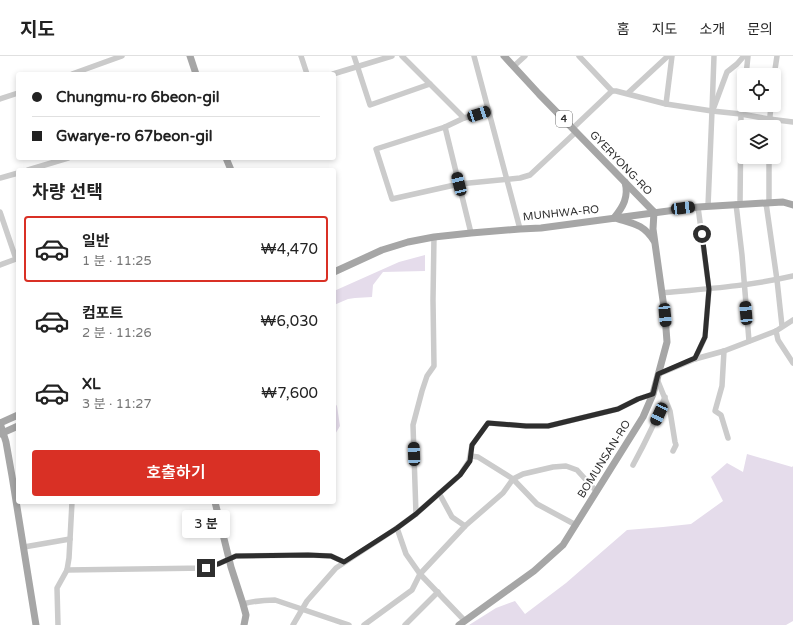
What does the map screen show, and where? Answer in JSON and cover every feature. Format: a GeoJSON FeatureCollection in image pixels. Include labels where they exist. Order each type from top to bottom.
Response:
{"type":"FeatureCollection","features":[{"type":"Feature","properties":{"kind":"main road"},"geometry":{"type":"LineString","coordinates":[[190,56],[195,72]]}},
{"type":"Feature","properties":{"kind":"main road","name":"GYERYONG-RO"},"geometry":{"type":"LineString","coordinates":[[504,56],[654,212]]}},
{"type":"Feature","properties":{"kind":"main road"},"geometry":{"type":"LineString","coordinates":[[625,182],[627,196],[614,218],[642,227],[649,233],[655,243]]}},
{"type":"Feature","properties":{"kind":"main road","name":"MUNHWA-RO"},"geometry":{"type":"LineString","coordinates":[[336,271],[382,250],[408,242],[434,237],[541,228],[708,206],[767,202],[783,202],[793,205]]}},
{"type":"Feature","properties":{"kind":"main road","name":"BOMUNSAN-RO"},"geometry":{"type":"LineString","coordinates":[[462,623],[534,571],[563,545],[643,417],[653,394],[667,342],[665,315],[653,229],[654,212]]}},
{"type":"Feature","properties":{"kind":"main road"},"geometry":{"type":"LineString","coordinates":[[15,475],[0,423],[16,416]]}},
{"type":"Feature","properties":{"kind":"main road"},"geometry":{"type":"LineString","coordinates":[[2,433],[16,427]]}},
{"type":"Feature","properties":{"kind":"main road"},"geometry":{"type":"LineString","coordinates":[[19,504],[36,625]]}},
{"type":"Feature","properties":{"kind":"main road"},"geometry":{"type":"LineString","coordinates":[[215,504],[229,560],[244,604],[246,615],[244,625]]}},
{"type":"Feature","properties":{"kind":"street"},"geometry":{"type":"LineString","coordinates":[[78,72],[122,56]]}},
{"type":"Feature","properties":{"kind":"street"},"geometry":{"type":"LineString","coordinates":[[301,56],[306,72]]}},
{"type":"Feature","properties":{"kind":"street"},"geometry":{"type":"LineString","coordinates":[[354,56],[370,105],[430,84]]}},
{"type":"Feature","properties":{"kind":"street"},"geometry":{"type":"LineString","coordinates":[[336,73],[392,56]]}},
{"type":"Feature","properties":{"kind":"street"},"geometry":{"type":"LineString","coordinates":[[402,56],[464,118]]}},
{"type":"Feature","properties":{"kind":"street"},"geometry":{"type":"LineString","coordinates":[[474,56],[520,229]]}},
{"type":"Feature","properties":{"kind":"street"},"geometry":{"type":"LineString","coordinates":[[514,66],[525,56]]}},
{"type":"Feature","properties":{"kind":"street"},"geometry":{"type":"LineString","coordinates":[[579,56],[612,91],[628,93],[666,104],[741,114],[769,120],[770,112]]}},
{"type":"Feature","properties":{"kind":"street"},"geometry":{"type":"LineString","coordinates":[[628,93],[668,56]]}},
{"type":"Feature","properties":{"kind":"street"},"geometry":{"type":"LineString","coordinates":[[666,104],[672,56]]}},
{"type":"Feature","properties":{"kind":"street"},"geometry":{"type":"LineString","coordinates":[[708,206],[714,56]]}},
{"type":"Feature","properties":{"kind":"street"},"geometry":{"type":"LineString","coordinates":[[712,111],[727,72],[744,56]]}},
{"type":"Feature","properties":{"kind":"street"},"geometry":{"type":"LineString","coordinates":[[747,68],[748,56]]}},
{"type":"Feature","properties":{"kind":"street"},"geometry":{"type":"LineString","coordinates":[[775,68],[777,56]]}},
{"type":"Feature","properties":{"kind":"street","name":"GYERYONG-RO"},"geometry":{"type":"LineString","coordinates":[[574,130],[612,91]]}},
{"type":"Feature","properties":{"kind":"street"},"geometry":{"type":"LineString","coordinates":[[0,99],[16,94]]}},
{"type":"Feature","properties":{"kind":"street"},"geometry":{"type":"LineString","coordinates":[[489,111],[464,118],[445,127],[376,149],[392,199],[459,184],[520,178],[530,175],[574,130]]}},
{"type":"Feature","properties":{"kind":"street"},"geometry":{"type":"LineString","coordinates":[[741,114],[738,204],[749,341]]}},
{"type":"Feature","properties":{"kind":"street"},"geometry":{"type":"LineString","coordinates":[[781,121],[793,122]]}},
{"type":"Feature","properties":{"kind":"street"},"geometry":{"type":"LineString","coordinates":[[445,127],[471,233]]}},
{"type":"Feature","properties":{"kind":"street"},"geometry":{"type":"LineString","coordinates":[[34,168],[60,160]]}},
{"type":"Feature","properties":{"kind":"street"},"geometry":{"type":"LineString","coordinates":[[769,164],[767,202],[782,326]]}},
{"type":"Feature","properties":{"kind":"street"},"geometry":{"type":"LineString","coordinates":[[0,178],[16,174]]}},
{"type":"Feature","properties":{"kind":"street"},"geometry":{"type":"LineString","coordinates":[[695,358],[705,337],[709,289],[698,207]]}},
{"type":"Feature","properties":{"kind":"street"},"geometry":{"type":"LineString","coordinates":[[0,212],[16,258],[0,265]]}},
{"type":"Feature","properties":{"kind":"street"},"geometry":{"type":"LineString","coordinates":[[416,514],[413,425],[427,376],[434,366],[434,237]]}},
{"type":"Feature","properties":{"kind":"street"},"geometry":{"type":"LineString","coordinates":[[662,293],[709,289],[777,280],[793,276]]}},
{"type":"Feature","properties":{"kind":"street"},"geometry":{"type":"LineString","coordinates":[[673,451],[676,446],[670,411],[658,376],[695,358],[724,351],[776,331],[793,320]]}},
{"type":"Feature","properties":{"kind":"street"},"geometry":{"type":"LineString","coordinates":[[776,331],[778,340],[793,363]]}},
{"type":"Feature","properties":{"kind":"street"},"geometry":{"type":"LineString","coordinates":[[724,351],[722,386],[715,411],[721,415],[728,438]]}},
{"type":"Feature","properties":{"kind":"street"},"geometry":{"type":"LineString","coordinates":[[293,625],[306,601],[336,568],[416,514],[460,475],[470,461],[472,445],[488,423],[548,426],[618,409],[638,399],[653,394]]}},
{"type":"Feature","properties":{"kind":"street"},"geometry":{"type":"LineString","coordinates":[[633,465],[659,414],[664,397]]}},
{"type":"Feature","properties":{"kind":"street"},"geometry":{"type":"LineString","coordinates":[[471,456],[478,457],[513,479],[537,504],[576,525]]}},
{"type":"Feature","properties":{"kind":"street"},"geometry":{"type":"LineString","coordinates":[[364,625],[412,590],[420,574],[465,526],[503,493],[513,479],[523,474],[552,467],[566,466],[577,470],[596,491]]}},
{"type":"Feature","properties":{"kind":"street"},"geometry":{"type":"LineString","coordinates":[[438,494],[452,517],[465,526]]}},
{"type":"Feature","properties":{"kind":"street"},"geometry":{"type":"LineString","coordinates":[[58,625],[57,588],[67,570],[70,558],[72,504]]}},
{"type":"Feature","properties":{"kind":"street","name":"BOMUNSAN-RO"},"geometry":{"type":"LineString","coordinates":[[397,528],[406,554],[420,574],[438,592],[462,623]]}},
{"type":"Feature","properties":{"kind":"street"},"geometry":{"type":"LineString","coordinates":[[24,547],[70,539]]}},
{"type":"Feature","properties":{"kind":"street"},"geometry":{"type":"LineString","coordinates":[[67,570],[206,568],[236,556],[331,556],[344,562]]}},
{"type":"Feature","properties":{"kind":"street"},"geometry":{"type":"LineString","coordinates":[[406,625],[438,592]]}},
{"type":"Feature","properties":{"kind":"street"},"geometry":{"type":"LineString","coordinates":[[244,604],[253,601],[275,600],[303,608],[349,625]]}},
{"type":"Feature","properties":{"kind":"shaded area"},"geometry":{"type":"Polygon","coordinates":[[[425,255],[425,271],[383,272],[373,285],[372,297],[348,299],[336,304],[336,290],[399,262],[425,255]]]}},
{"type":"Feature","properties":{"kind":"shaded area"},"geometry":{"type":"Polygon","coordinates":[[[336,405],[337,406],[340,426],[336,433],[336,405]]]}},
{"type":"Feature","properties":{"kind":"shaded area"},"geometry":{"type":"Polygon","coordinates":[[[747,454],[792,467],[793,466],[793,621],[786,625],[469,625],[496,608],[515,601],[525,614],[566,583],[627,530],[691,524],[723,501],[711,477],[727,463],[743,472],[747,454]]]}},
{"type":"Feature","properties":{"kind":"route"},"geometry":{"type":"LineString","coordinates":[[206,568],[236,556],[331,556],[344,562],[416,514],[460,475],[470,461],[472,445],[488,423],[548,426],[618,409],[638,399],[653,394],[658,374],[695,358],[705,337],[709,289],[702,234]]}}]}
